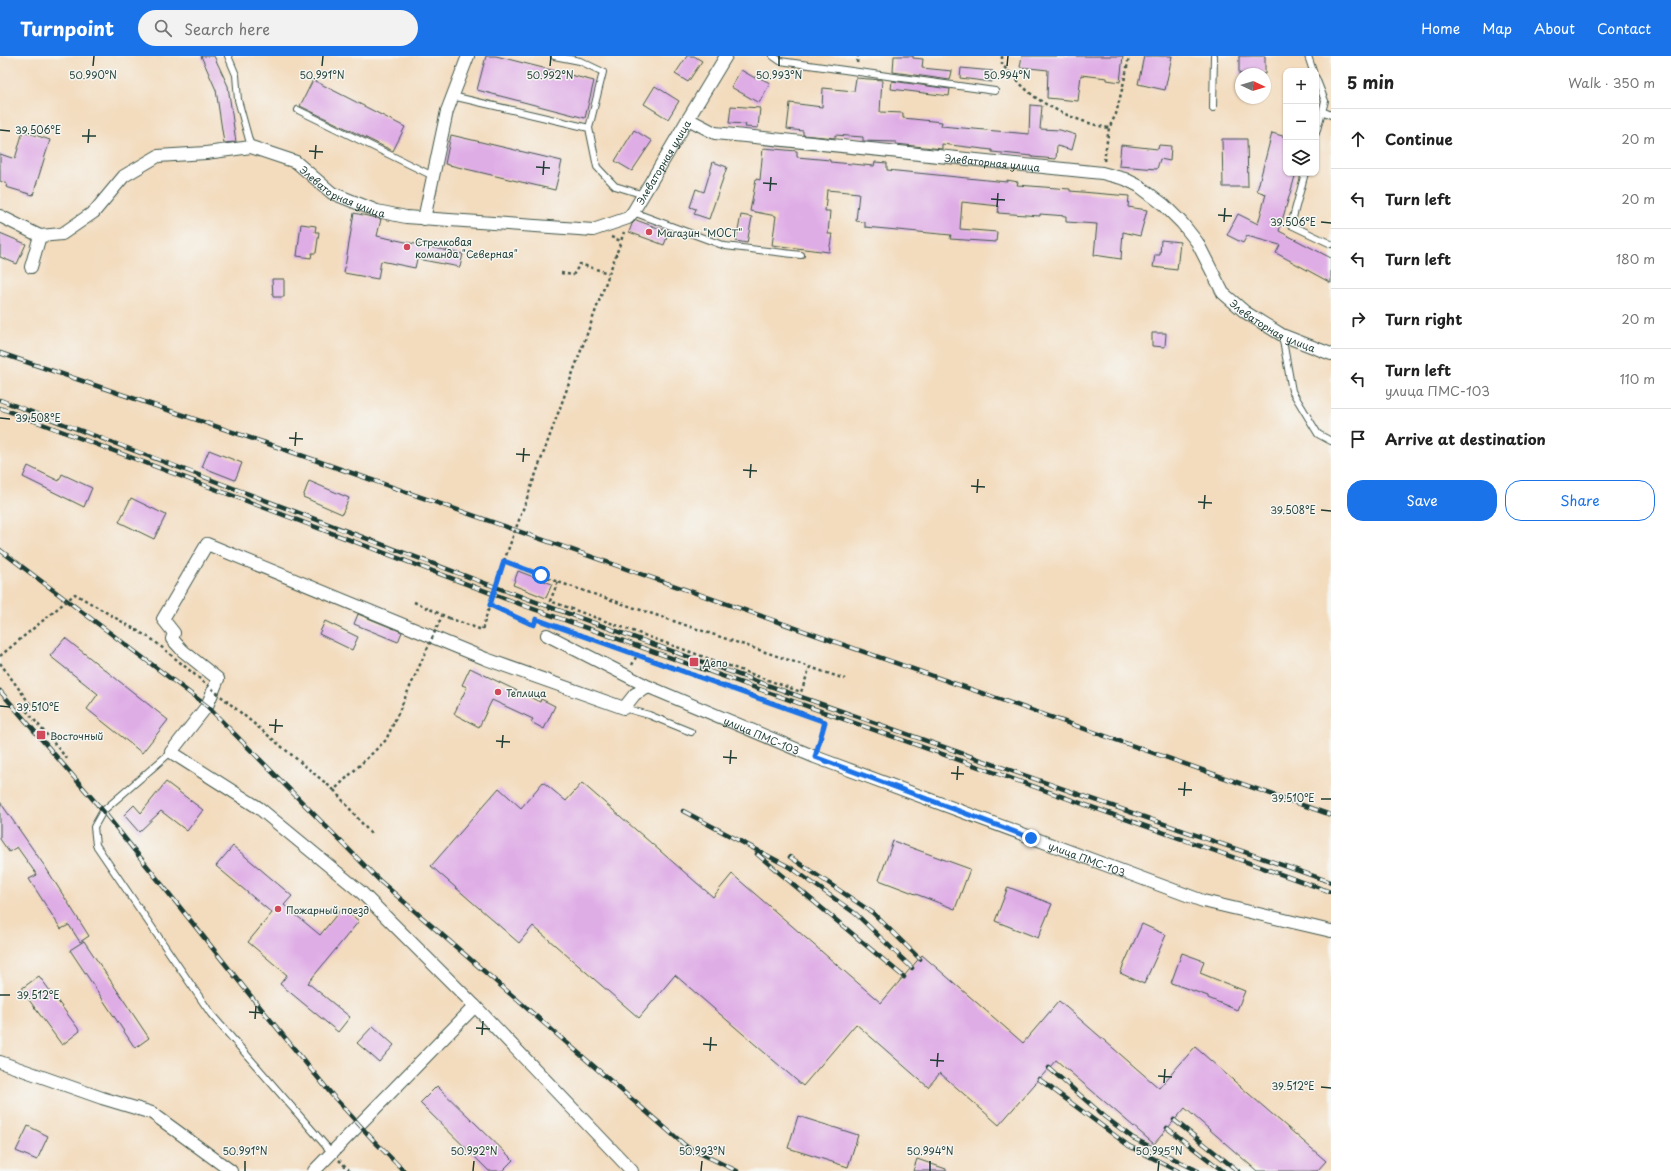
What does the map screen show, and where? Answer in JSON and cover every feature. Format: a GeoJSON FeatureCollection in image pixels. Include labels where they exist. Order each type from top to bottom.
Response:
{"type":"FeatureCollection","features":[{"type":"Feature","properties":{"kind":"street"},"geometry":{"type":"LineString","coordinates":[[424,219],[446,112],[468,56]]}},
{"type":"Feature","properties":{"kind":"street"},"geometry":{"type":"LineString","coordinates":[[688,118],[726,56]]}},
{"type":"Feature","properties":{"kind":"street","name":"Элеваторная улица"},"geometry":{"type":"LineString","coordinates":[[40,236],[62,234],[94,212],[124,176],[158,156],[206,153],[251,147],[296,162],[332,193],[377,211],[424,219],[593,230],[628,218],[644,195],[688,118],[715,133],[1102,173],[1125,179],[1139,186],[1164,205],[1182,223],[1197,242],[1223,293],[1245,312],[1282,335],[1331,354]]}},
{"type":"Feature","properties":{"kind":"street"},"geometry":{"type":"LineString","coordinates":[[0,216],[40,236],[31,268]]}},
{"type":"Feature","properties":{"kind":"street"},"geometry":{"type":"LineString","coordinates":[[632,1171],[475,1006],[356,888],[259,808],[171,752],[207,706],[218,679],[183,651],[172,639],[174,634],[163,619],[207,544],[486,659],[624,708],[635,694],[649,687]]}},
{"type":"Feature","properties":{"kind":"street","name":"улица ПМС-103"},"geometry":{"type":"LineString","coordinates":[[549,630],[649,687],[815,757],[1202,901],[1331,931]]}},
{"type":"Feature","properties":{"kind":"street"},"geometry":{"type":"LineString","coordinates":[[314,1171],[475,1006]]}},
{"type":"Feature","properties":{"kind":"street"},"geometry":{"type":"LineString","coordinates":[[0,1062],[102,1098],[152,1113],[231,1171]]}},
{"type":"Feature","properties":{"kind":"lane"},"geometry":{"type":"LineString","coordinates":[[228,56],[236,75],[238,100],[251,147]]}},
{"type":"Feature","properties":{"kind":"lane"},"geometry":{"type":"LineString","coordinates":[[554,56],[580,61],[603,72],[590,128],[596,168],[615,186],[644,195]]}},
{"type":"Feature","properties":{"kind":"lane"},"geometry":{"type":"LineString","coordinates":[[773,56],[780,60],[995,91]]}},
{"type":"Feature","properties":{"kind":"lane"},"geometry":{"type":"LineString","coordinates":[[1213,108],[1214,56]]}},
{"type":"Feature","properties":{"kind":"lane"},"geometry":{"type":"LineString","coordinates":[[1308,56],[1312,68]]}},
{"type":"Feature","properties":{"kind":"lane"},"geometry":{"type":"LineString","coordinates":[[1319,86],[1325,101],[1319,122]]}},
{"type":"Feature","properties":{"kind":"lane"},"geometry":{"type":"LineString","coordinates":[[452,96],[590,128]]}},
{"type":"Feature","properties":{"kind":"lane"},"geometry":{"type":"LineString","coordinates":[[298,110],[433,176]]}},
{"type":"Feature","properties":{"kind":"lane"},"geometry":{"type":"LineString","coordinates":[[1322,111],[1331,115]]}},
{"type":"Feature","properties":{"kind":"lane"},"geometry":{"type":"LineString","coordinates":[[1304,176],[1291,225],[1331,244]]}},
{"type":"Feature","properties":{"kind":"lane"},"geometry":{"type":"LineString","coordinates":[[633,212],[725,246],[801,255]]}},
{"type":"Feature","properties":{"kind":"lane"},"geometry":{"type":"LineString","coordinates":[[1282,335],[1292,391],[1318,434],[1331,441]]}},
{"type":"Feature","properties":{"kind":"lane"},"geometry":{"type":"LineString","coordinates":[[624,708],[649,715],[691,732]]}},
{"type":"Feature","properties":{"kind":"lane"},"geometry":{"type":"LineString","coordinates":[[171,752],[103,810],[94,827],[96,845],[211,1014],[332,1153]]}},
{"type":"Feature","properties":{"kind":"path"},"geometry":{"type":"LineString","coordinates":[[1002,56],[1002,65],[1034,96],[1059,112],[1098,126],[1109,128]]}},
{"type":"Feature","properties":{"kind":"path"},"geometry":{"type":"LineString","coordinates":[[1102,173],[1109,128],[1116,114],[1129,56]]}},
{"type":"Feature","properties":{"kind":"path"},"geometry":{"type":"LineString","coordinates":[[414,602],[442,616],[482,630],[504,561],[608,273],[621,241]]}},
{"type":"Feature","properties":{"kind":"path"},"geometry":{"type":"LineString","coordinates":[[561,273],[573,275],[580,264],[608,273]]}},
{"type":"Feature","properties":{"kind":"path"},"geometry":{"type":"LineString","coordinates":[[504,561],[558,582],[845,679]]}},
{"type":"Feature","properties":{"kind":"path"},"geometry":{"type":"LineString","coordinates":[[558,582],[550,601],[801,692],[810,667]]}},
{"type":"Feature","properties":{"kind":"path"},"geometry":{"type":"LineString","coordinates":[[0,656],[75,594],[153,640],[334,790],[371,834]]}},
{"type":"Feature","properties":{"kind":"path"},"geometry":{"type":"LineString","coordinates":[[490,605],[534,625],[536,619],[549,630]]}},
{"type":"Feature","properties":{"kind":"path"},"geometry":{"type":"LineString","coordinates":[[334,790],[386,740],[442,616]]}},
{"type":"Feature","properties":{"kind":"path"},"geometry":{"type":"LineString","coordinates":[[565,629],[825,722],[815,757]]}},
{"type":"Feature","properties":{"kind":"path"},"geometry":{"type":"LineString","coordinates":[[0,663],[30,704],[25,709],[69,761]]}},
{"type":"Feature","properties":{"kind":"building"},"geometry":{"type":"Polygon","coordinates":[[[201,56],[214,56],[228,86],[236,142],[224,143],[216,90],[201,56]]]}},
{"type":"Feature","properties":{"kind":"building"},"geometry":{"type":"Polygon","coordinates":[[[486,56],[496,56],[594,81],[585,118],[477,90],[486,56]]]}},
{"type":"Feature","properties":{"kind":"building"},"geometry":{"type":"Polygon","coordinates":[[[687,56],[694,56],[702,61],[688,82],[675,74],[687,56]]]}},
{"type":"Feature","properties":{"kind":"building"},"geometry":{"type":"Polygon","coordinates":[[[894,56],[913,56],[913,58],[923,59],[922,68],[952,71],[950,80],[893,72],[894,56]]]}},
{"type":"Feature","properties":{"kind":"building"},"geometry":{"type":"Polygon","coordinates":[[[1022,56],[1123,56],[1120,82],[1107,80],[1107,78],[1081,75],[1078,101],[1047,98],[1048,70],[1020,67],[1022,56]]]}},
{"type":"Feature","properties":{"kind":"building"},"geometry":{"type":"Polygon","coordinates":[[[1144,56],[1172,56],[1165,90],[1138,84],[1144,56]]]}},
{"type":"Feature","properties":{"kind":"building"},"geometry":{"type":"Polygon","coordinates":[[[1239,56],[1265,56],[1265,68],[1239,68],[1239,56]]]}},
{"type":"Feature","properties":{"kind":"building"},"geometry":{"type":"Polygon","coordinates":[[[961,68],[993,71],[992,82],[960,78],[961,68]]]}},
{"type":"Feature","properties":{"kind":"building"},"geometry":{"type":"Polygon","coordinates":[[[741,70],[755,78],[756,76],[770,83],[759,103],[731,87],[741,70]]]}},
{"type":"Feature","properties":{"kind":"building"},"geometry":{"type":"Polygon","coordinates":[[[856,78],[882,80],[880,112],[903,113],[903,118],[942,122],[941,126],[1029,134],[1030,105],[1042,106],[1040,129],[1060,130],[1076,135],[1072,150],[1057,146],[1056,159],[992,152],[992,150],[942,144],[942,149],[896,144],[896,142],[863,141],[863,137],[835,135],[835,138],[803,135],[803,131],[787,129],[790,103],[822,107],[823,88],[854,91],[856,78]]]}},
{"type":"Feature","properties":{"kind":"building"},"geometry":{"type":"Polygon","coordinates":[[[313,80],[405,127],[393,151],[300,106],[313,80]]]}},
{"type":"Feature","properties":{"kind":"building"},"geometry":{"type":"Polygon","coordinates":[[[892,81],[950,89],[949,96],[891,89],[892,81]]]}},
{"type":"Feature","properties":{"kind":"building"},"geometry":{"type":"Polygon","coordinates":[[[655,86],[679,101],[668,119],[644,104],[655,86]]]}},
{"type":"Feature","properties":{"kind":"building"},"geometry":{"type":"Polygon","coordinates":[[[731,106],[760,108],[758,128],[745,127],[746,124],[729,123],[731,106]]]}},
{"type":"Feature","properties":{"kind":"building"},"geometry":{"type":"Polygon","coordinates":[[[634,130],[652,141],[632,171],[615,161],[634,130]]]}},
{"type":"Feature","properties":{"kind":"building"},"geometry":{"type":"Polygon","coordinates":[[[23,131],[50,140],[33,195],[6,187],[7,184],[0,181],[0,154],[15,159],[23,131]]]}},
{"type":"Feature","properties":{"kind":"building"},"geometry":{"type":"Polygon","coordinates":[[[1272,133],[1283,136],[1283,176],[1295,176],[1279,231],[1331,258],[1331,283],[1276,253],[1280,245],[1247,236],[1243,243],[1227,235],[1238,214],[1258,224],[1266,194],[1257,191],[1272,133]]]}},
{"type":"Feature","properties":{"kind":"building"},"geometry":{"type":"Polygon","coordinates":[[[451,135],[562,161],[555,190],[445,164],[451,135]]]}},
{"type":"Feature","properties":{"kind":"building"},"geometry":{"type":"Polygon","coordinates":[[[1222,139],[1247,139],[1248,187],[1223,187],[1222,139]]]}},
{"type":"Feature","properties":{"kind":"building"},"geometry":{"type":"Polygon","coordinates":[[[1121,145],[1158,149],[1159,145],[1171,146],[1170,161],[1160,159],[1157,169],[1119,166],[1121,145]]]}},
{"type":"Feature","properties":{"kind":"building"},"geometry":{"type":"Polygon","coordinates":[[[763,148],[797,151],[797,157],[830,160],[830,162],[874,166],[875,162],[887,163],[887,170],[1007,182],[1007,180],[1018,182],[1017,185],[1129,196],[1128,207],[1147,210],[1140,236],[1123,232],[1121,259],[1094,255],[1097,224],[1066,222],[1066,216],[998,213],[999,206],[962,202],[960,229],[997,232],[996,242],[950,239],[951,235],[865,227],[865,222],[856,221],[859,193],[827,190],[825,211],[830,211],[828,234],[832,234],[829,252],[772,245],[776,216],[750,211],[756,179],[760,180],[763,148]]]}},
{"type":"Feature","properties":{"kind":"building"},"geometry":{"type":"Polygon","coordinates":[[[713,162],[727,167],[709,219],[694,214],[696,209],[690,207],[696,189],[704,192],[713,162]]]}},
{"type":"Feature","properties":{"kind":"building"},"geometry":{"type":"Polygon","coordinates":[[[354,213],[381,219],[377,236],[463,254],[460,267],[417,259],[415,268],[381,261],[378,279],[344,273],[354,213]]]}},
{"type":"Feature","properties":{"kind":"building"},"geometry":{"type":"Polygon","coordinates":[[[741,215],[752,217],[747,243],[736,241],[741,215]]]}},
{"type":"Feature","properties":{"kind":"building","name":"Магазин \"МОСТ\""},"geometry":{"type":"Polygon","coordinates":[[[636,220],[669,232],[664,245],[629,232],[632,224],[636,220]]]}},
{"type":"Feature","properties":{"kind":"building"},"geometry":{"type":"Polygon","coordinates":[[[301,224],[316,226],[315,232],[319,232],[316,253],[312,253],[311,258],[297,256],[301,224]]]}},
{"type":"Feature","properties":{"kind":"building"},"geometry":{"type":"Polygon","coordinates":[[[0,233],[26,244],[17,264],[0,257],[0,233]]]}},
{"type":"Feature","properties":{"kind":"building"},"geometry":{"type":"Polygon","coordinates":[[[1161,240],[1180,242],[1177,270],[1153,267],[1155,255],[1160,255],[1161,240]]]}},
{"type":"Feature","properties":{"kind":"building"},"geometry":{"type":"Polygon","coordinates":[[[272,279],[284,279],[284,297],[273,297],[272,279]]]}},
{"type":"Feature","properties":{"kind":"building"},"geometry":{"type":"Polygon","coordinates":[[[1152,333],[1166,333],[1165,347],[1152,346],[1152,333]]]}},
{"type":"Feature","properties":{"kind":"building"},"geometry":{"type":"Polygon","coordinates":[[[209,450],[242,463],[235,480],[202,467],[209,450]]]}},
{"type":"Feature","properties":{"kind":"building"},"geometry":{"type":"Polygon","coordinates":[[[28,466],[59,481],[62,474],[92,488],[84,507],[23,477],[28,466]]]}},
{"type":"Feature","properties":{"kind":"building"},"geometry":{"type":"Polygon","coordinates":[[[309,481],[349,498],[342,514],[303,497],[309,481]]]}},
{"type":"Feature","properties":{"kind":"building"},"geometry":{"type":"Polygon","coordinates":[[[131,498],[166,515],[154,539],[119,522],[131,498]]]}},
{"type":"Feature","properties":{"kind":"building"},"geometry":{"type":"Polygon","coordinates":[[[518,571],[552,584],[546,598],[513,585],[518,571]]]}},
{"type":"Feature","properties":{"kind":"building"},"geometry":{"type":"Polygon","coordinates":[[[358,614],[402,632],[398,642],[354,624],[358,614]]]}},
{"type":"Feature","properties":{"kind":"building"},"geometry":{"type":"Polygon","coordinates":[[[325,621],[358,637],[352,650],[319,634],[325,621]]]}},
{"type":"Feature","properties":{"kind":"building"},"geometry":{"type":"Polygon","coordinates":[[[65,638],[168,720],[142,753],[87,709],[98,694],[50,656],[65,638]]]}},
{"type":"Feature","properties":{"kind":"building","name":"Теплица"},"geometry":{"type":"Polygon","coordinates":[[[470,668],[540,702],[541,699],[555,706],[544,729],[531,722],[533,719],[492,700],[479,727],[454,714],[467,687],[462,685],[470,668]]]}},
{"type":"Feature","properties":{"kind":"building"},"geometry":{"type":"Polygon","coordinates":[[[166,782],[203,810],[187,831],[161,811],[139,832],[124,815],[134,805],[141,813],[166,782]]]}},
{"type":"Feature","properties":{"kind":"building"},"geometry":{"type":"Polygon","coordinates":[[[543,782],[566,801],[582,783],[713,897],[732,874],[881,1003],[922,955],[1023,1043],[1059,1001],[1159,1088],[1195,1047],[1326,1161],[1317,1171],[1257,1171],[1185,1108],[1154,1144],[1056,1060],[999,1125],[940,1073],[928,1087],[856,1024],[803,1086],[675,975],[639,1018],[533,926],[519,943],[431,866],[499,788],[521,808],[543,782]]]}},
{"type":"Feature","properties":{"kind":"building"},"geometry":{"type":"Polygon","coordinates":[[[0,802],[46,868],[89,936],[80,942],[69,925],[61,929],[29,879],[37,875],[17,847],[9,852],[0,839],[0,802]]]}},
{"type":"Feature","properties":{"kind":"building"},"geometry":{"type":"Polygon","coordinates":[[[893,841],[970,869],[955,909],[879,880],[893,841]]]}},
{"type":"Feature","properties":{"kind":"building"},"geometry":{"type":"Polygon","coordinates":[[[233,846],[292,896],[284,905],[320,935],[342,908],[359,921],[308,983],[350,1017],[338,1032],[280,984],[287,975],[248,942],[272,913],[216,866],[233,846]]]}},
{"type":"Feature","properties":{"kind":"building"},"geometry":{"type":"Polygon","coordinates":[[[1008,887],[1052,904],[1038,938],[995,921],[1008,887]]]}},
{"type":"Feature","properties":{"kind":"building"},"geometry":{"type":"Polygon","coordinates":[[[1142,924],[1166,935],[1144,984],[1120,973],[1142,924]]]}},
{"type":"Feature","properties":{"kind":"building"},"geometry":{"type":"Polygon","coordinates":[[[84,941],[149,1038],[135,1048],[70,950],[84,941]]]}},
{"type":"Feature","properties":{"kind":"building"},"geometry":{"type":"Polygon","coordinates":[[[1182,953],[1204,961],[1200,973],[1245,991],[1237,1010],[1208,998],[1208,996],[1171,983],[1182,953]]]}},
{"type":"Feature","properties":{"kind":"building"},"geometry":{"type":"Polygon","coordinates":[[[39,976],[80,1031],[62,1045],[21,989],[39,976]]]}},
{"type":"Feature","properties":{"kind":"building"},"geometry":{"type":"Polygon","coordinates":[[[373,1026],[394,1045],[379,1062],[357,1043],[373,1026]]]}},
{"type":"Feature","properties":{"kind":"building"},"geometry":{"type":"Polygon","coordinates":[[[437,1086],[513,1160],[502,1171],[489,1171],[420,1103],[437,1086]]]}},
{"type":"Feature","properties":{"kind":"building"},"geometry":{"type":"Polygon","coordinates":[[[798,1116],[858,1135],[848,1167],[788,1148],[798,1116]]]}},
{"type":"Feature","properties":{"kind":"building"},"geometry":{"type":"Polygon","coordinates":[[[28,1126],[48,1136],[37,1160],[16,1151],[28,1126]]]}},
{"type":"Feature","properties":{"kind":"building"},"geometry":{"type":"Polygon","coordinates":[[[917,1159],[946,1169],[946,1171],[913,1171],[917,1159]]]}},
{"type":"Feature","properties":{"kind":"railway"},"geometry":{"type":"LineString","coordinates":[[0,353],[286,450],[1331,815]]}},
{"type":"Feature","properties":{"kind":"railway"},"geometry":{"type":"LineString","coordinates":[[0,400],[419,559],[585,620],[1331,882]]}},
{"type":"Feature","properties":{"kind":"railway"},"geometry":{"type":"LineString","coordinates":[[0,408],[525,606],[1331,892]]}},
{"type":"Feature","properties":{"kind":"railway"},"geometry":{"type":"LineString","coordinates":[[0,550],[207,706],[380,881],[687,1147],[737,1171]]}},
{"type":"Feature","properties":{"kind":"railway"},"geometry":{"type":"LineString","coordinates":[[0,691],[103,811],[333,1096],[404,1171]]}},
{"type":"Feature","properties":{"kind":"railway"},"geometry":{"type":"LineString","coordinates":[[683,811],[793,869],[856,914],[912,968]]}},
{"type":"Feature","properties":{"kind":"railway"},"geometry":{"type":"LineString","coordinates":[[757,854],[904,977]]}},
{"type":"Feature","properties":{"kind":"railway"},"geometry":{"type":"LineString","coordinates":[[790,857],[873,913],[920,959]]}},
{"type":"Feature","properties":{"kind":"railway"},"geometry":{"type":"LineString","coordinates":[[1049,1068],[1105,1117],[1133,1138],[1198,1171]]}},
{"type":"Feature","properties":{"kind":"railway"},"geometry":{"type":"LineString","coordinates":[[1039,1079],[1129,1146],[1178,1171]]}},
{"type":"Feature","properties":{"kind":"railway"},"geometry":{"type":"LineString","coordinates":[[1174,1120],[1238,1171]]}},
{"type":"Feature","properties":{"kind":"railway"},"geometry":{"type":"LineString","coordinates":[[1167,1128],[1223,1171]]}},
{"type":"Feature","properties":{"kind":"place","name":"Магазин \"МОСТ\""},"geometry":{"type":"Point","coordinates":[649,232]}},
{"type":"Feature","properties":{"kind":"place","name":"Стрелковая команда \"Северная\""},"geometry":{"type":"Point","coordinates":[407,247]}},
{"type":"Feature","properties":{"kind":"place","name":"Депо"},"geometry":{"type":"Point","coordinates":[694,662]}},
{"type":"Feature","properties":{"kind":"place","name":"Теплица"},"geometry":{"type":"Point","coordinates":[498,692]}},
{"type":"Feature","properties":{"kind":"place","name":"Восточный"},"geometry":{"type":"Point","coordinates":[41,735]}},
{"type":"Feature","properties":{"kind":"place","name":"Пожарный поезд"},"geometry":{"type":"Point","coordinates":[278,909]}},
{"type":"Feature","properties":{"kind":"route"},"geometry":{"type":"LineString","coordinates":[[541,575],[504,561],[490,605],[531,624],[534,625],[536,619],[825,722],[815,757],[1031,838]]}}]}
